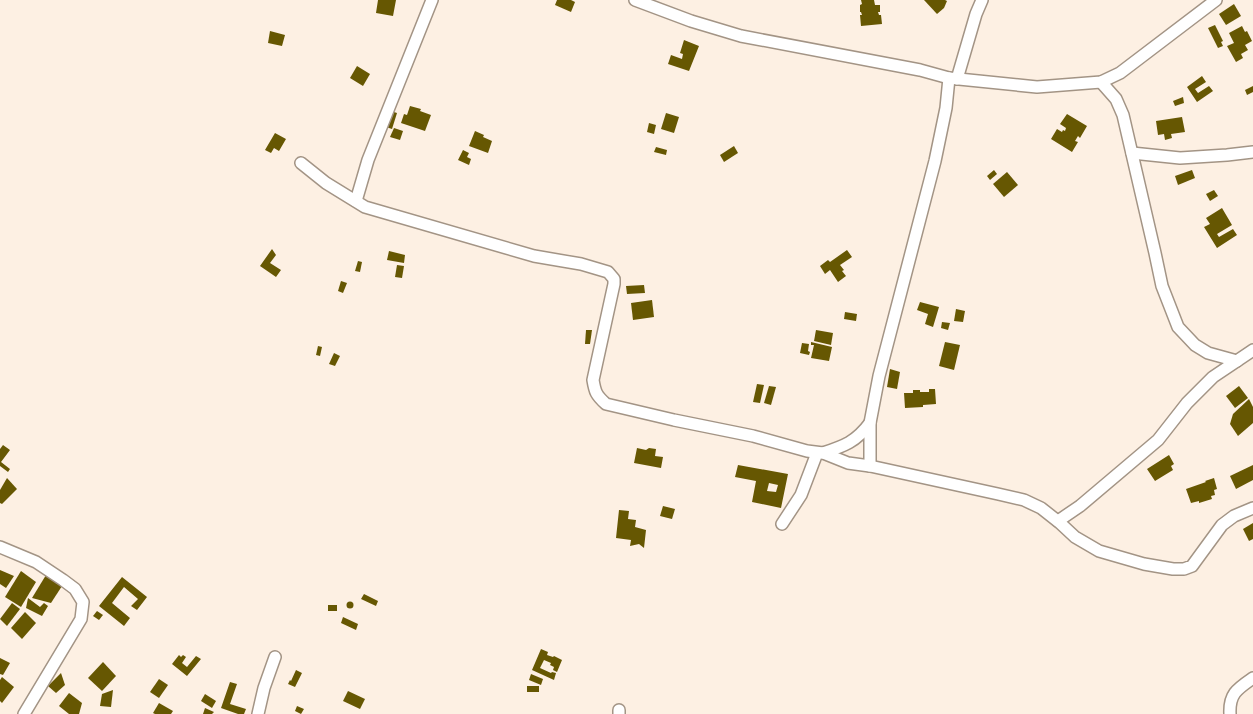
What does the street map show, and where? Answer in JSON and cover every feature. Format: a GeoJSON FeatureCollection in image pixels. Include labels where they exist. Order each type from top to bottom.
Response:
{"type":"FeatureCollection","features":[{"type":"Feature","properties":{"kind":"street"},"geometry":{"type":"LineString","coordinates":[[356,201],[368,160],[432,0]]}},
{"type":"Feature","properties":{"kind":"street"},"geometry":{"type":"LineString","coordinates":[[635,0],[691,21],[741,36],[953,78],[1037,87],[1101,82],[1120,73],[1216,0]]}},
{"type":"Feature","properties":{"kind":"street"},"geometry":{"type":"LineString","coordinates":[[870,466],[870,423],[879,376],[935,161],[953,78],[982,0]]}},
{"type":"Feature","properties":{"kind":"street"},"geometry":{"type":"LineString","coordinates":[[1101,82],[1116,99],[1123,115],[1162,286],[1178,327],[1195,345],[1208,353],[1237,361]]}},
{"type":"Feature","properties":{"kind":"street"},"geometry":{"type":"LineString","coordinates":[[1132,153],[1180,158],[1253,152]]}},
{"type":"Feature","properties":{"kind":"street"},"geometry":{"type":"LineString","coordinates":[[301,163],[326,183],[365,207],[534,256],[581,264],[608,272],[614,279],[614,284],[593,380],[597,397],[606,404],[753,436],[820,453],[848,463],[870,466],[1024,500],[1041,508],[1075,537],[1099,551],[1144,564],[1173,569],[1184,569],[1192,566],[1222,525],[1234,516],[1253,508]]}},
{"type":"Feature","properties":{"kind":"street"},"geometry":{"type":"LineString","coordinates":[[1058,521],[1080,506],[1158,440],[1193,396],[1213,377],[1253,350]]}},
{"type":"Feature","properties":{"kind":"street"},"geometry":{"type":"LineString","coordinates":[[782,524],[801,495],[820,453],[852,442],[862,435],[870,423]]}},
{"type":"Feature","properties":{"kind":"street"},"geometry":{"type":"LineString","coordinates":[[0,547],[43,566],[75,589],[83,602],[81,619],[24,714]]}},
{"type":"Feature","properties":{"kind":"street"},"geometry":{"type":"LineString","coordinates":[[258,714],[264,688],[275,657]]}},
{"type":"Feature","properties":{"kind":"street"},"geometry":{"type":"LineString","coordinates":[[1230,714],[1230,702],[1234,692],[1253,678]]}},
{"type":"Feature","properties":{"kind":"building"},"geometry":{"type":"Polygon","coordinates":[[[378,0],[396,0],[393,16],[376,13],[378,0]]]}},
{"type":"Feature","properties":{"kind":"building"},"geometry":{"type":"Polygon","coordinates":[[[557,0],[571,0],[575,2],[571,12],[555,5],[557,0]]]}},
{"type":"Feature","properties":{"kind":"building"},"geometry":{"type":"Polygon","coordinates":[[[861,0],[874,0],[875,5],[880,5],[880,12],[878,12],[881,15],[882,24],[861,26],[861,0]]]}},
{"type":"Feature","properties":{"kind":"building"},"geometry":{"type":"Polygon","coordinates":[[[924,0],[947,1],[944,8],[937,14],[924,0]]]}},
{"type":"Feature","properties":{"kind":"building"},"geometry":{"type":"Polygon","coordinates":[[[1234,4],[1241,16],[1226,25],[1219,14],[1234,4]]]}},
{"type":"Feature","properties":{"kind":"building"},"geometry":{"type":"Polygon","coordinates":[[[1215,25],[1223,41],[1221,42],[1223,46],[1218,48],[1208,28],[1215,25]]]}},
{"type":"Feature","properties":{"kind":"building"},"geometry":{"type":"Polygon","coordinates":[[[1242,26],[1252,41],[1245,45],[1248,50],[1241,54],[1243,58],[1236,62],[1227,46],[1234,43],[1229,33],[1242,26]]]}},
{"type":"Feature","properties":{"kind":"building"},"geometry":{"type":"Polygon","coordinates":[[[270,31],[285,35],[282,46],[268,43],[270,31]]]}},
{"type":"Feature","properties":{"kind":"building"},"geometry":{"type":"Polygon","coordinates":[[[684,40],[699,46],[689,71],[668,64],[671,55],[682,59],[683,54],[680,53],[684,40]]]}},
{"type":"Feature","properties":{"kind":"building"},"geometry":{"type":"Polygon","coordinates":[[[357,66],[370,74],[363,86],[350,78],[357,66]]]}},
{"type":"Feature","properties":{"kind":"building"},"geometry":{"type":"Polygon","coordinates":[[[1202,76],[1206,82],[1195,89],[1198,93],[1209,86],[1213,91],[1197,102],[1187,87],[1202,76]]]}},
{"type":"Feature","properties":{"kind":"building"},"geometry":{"type":"Polygon","coordinates":[[[1253,86],[1253,92],[1247,95],[1245,90],[1253,86]]]}},
{"type":"Feature","properties":{"kind":"building"},"geometry":{"type":"Polygon","coordinates":[[[1183,97],[1184,103],[1175,106],[1173,101],[1183,97]]]}},
{"type":"Feature","properties":{"kind":"building"},"geometry":{"type":"Polygon","coordinates":[[[410,106],[421,109],[420,111],[431,115],[425,131],[401,123],[404,114],[407,115],[410,106]]]}},
{"type":"Feature","properties":{"kind":"building"},"geometry":{"type":"Polygon","coordinates":[[[391,111],[397,113],[392,129],[386,127],[391,111]]]}},
{"type":"Feature","properties":{"kind":"building"},"geometry":{"type":"Polygon","coordinates":[[[666,113],[679,117],[674,133],[661,129],[666,113]]]}},
{"type":"Feature","properties":{"kind":"building"},"geometry":{"type":"Polygon","coordinates":[[[1067,114],[1087,126],[1080,138],[1078,136],[1075,141],[1078,142],[1072,152],[1051,139],[1057,129],[1062,132],[1063,130],[1065,131],[1066,128],[1060,124],[1067,114]]]}},
{"type":"Feature","properties":{"kind":"building"},"geometry":{"type":"Polygon","coordinates":[[[1182,117],[1185,132],[1171,134],[1172,138],[1165,140],[1164,134],[1158,135],[1156,121],[1182,117]]]}},
{"type":"Feature","properties":{"kind":"building"},"geometry":{"type":"Polygon","coordinates":[[[649,123],[656,125],[654,134],[647,132],[649,123]]]}},
{"type":"Feature","properties":{"kind":"building"},"geometry":{"type":"Polygon","coordinates":[[[394,128],[403,131],[400,140],[390,137],[394,128]]]}},
{"type":"Feature","properties":{"kind":"building"},"geometry":{"type":"Polygon","coordinates":[[[475,131],[492,141],[488,153],[469,146],[475,131]]]}},
{"type":"Feature","properties":{"kind":"building"},"geometry":{"type":"Polygon","coordinates":[[[275,133],[286,139],[279,151],[274,148],[271,153],[265,150],[275,133]]]}},
{"type":"Feature","properties":{"kind":"building"},"geometry":{"type":"Polygon","coordinates":[[[734,146],[738,153],[724,162],[720,155],[734,146]]]}},
{"type":"Feature","properties":{"kind":"building"},"geometry":{"type":"Polygon","coordinates":[[[656,147],[667,150],[666,155],[654,152],[656,147]]]}},
{"type":"Feature","properties":{"kind":"building"},"geometry":{"type":"Polygon","coordinates":[[[463,150],[469,153],[467,157],[471,159],[469,165],[458,160],[463,150]]]}},
{"type":"Feature","properties":{"kind":"building"},"geometry":{"type":"Polygon","coordinates":[[[994,170],[997,174],[990,180],[987,176],[994,170]]]}},
{"type":"Feature","properties":{"kind":"building"},"geometry":{"type":"Polygon","coordinates":[[[1192,170],[1195,178],[1178,185],[1175,176],[1192,170]]]}},
{"type":"Feature","properties":{"kind":"building"},"geometry":{"type":"Polygon","coordinates":[[[1007,172],[1018,185],[1004,197],[993,184],[1007,172]]]}},
{"type":"Feature","properties":{"kind":"building"},"geometry":{"type":"Polygon","coordinates":[[[1214,190],[1218,196],[1210,201],[1206,194],[1214,190]]]}},
{"type":"Feature","properties":{"kind":"building"},"geometry":{"type":"Polygon","coordinates":[[[1222,208],[1232,225],[1217,234],[1219,237],[1233,229],[1237,235],[1217,248],[1204,227],[1210,224],[1206,218],[1222,208]]]}},
{"type":"Feature","properties":{"kind":"building"},"geometry":{"type":"Polygon","coordinates":[[[272,249],[276,255],[270,263],[281,270],[276,277],[260,266],[272,249]]]}},
{"type":"Feature","properties":{"kind":"building"},"geometry":{"type":"Polygon","coordinates":[[[847,250],[852,257],[840,265],[846,276],[838,282],[830,270],[825,274],[820,266],[828,260],[830,262],[847,250]]]}},
{"type":"Feature","properties":{"kind":"building"},"geometry":{"type":"Polygon","coordinates":[[[389,251],[405,255],[404,263],[387,260],[389,251]]]}},
{"type":"Feature","properties":{"kind":"building"},"geometry":{"type":"Polygon","coordinates":[[[358,261],[362,262],[360,272],[355,271],[358,261]]]}},
{"type":"Feature","properties":{"kind":"building"},"geometry":{"type":"Polygon","coordinates":[[[397,265],[404,266],[402,278],[395,277],[397,265]]]}},
{"type":"Feature","properties":{"kind":"building"},"geometry":{"type":"Polygon","coordinates":[[[341,281],[347,283],[343,293],[338,291],[341,281]]]}},
{"type":"Feature","properties":{"kind":"building"},"geometry":{"type":"Polygon","coordinates":[[[644,285],[645,293],[627,294],[626,286],[644,285]]]}},
{"type":"Feature","properties":{"kind":"building"},"geometry":{"type":"Polygon","coordinates":[[[652,300],[654,317],[633,320],[631,303],[652,300]]]}},
{"type":"Feature","properties":{"kind":"building"},"geometry":{"type":"Polygon","coordinates":[[[920,302],[939,307],[933,327],[925,324],[928,314],[917,310],[920,302]]]}},
{"type":"Feature","properties":{"kind":"building"},"geometry":{"type":"Polygon","coordinates":[[[956,309],[965,311],[963,322],[954,321],[956,309]]]}},
{"type":"Feature","properties":{"kind":"building"},"geometry":{"type":"Polygon","coordinates":[[[845,312],[857,314],[856,321],[844,319],[845,312]]]}},
{"type":"Feature","properties":{"kind":"building"},"geometry":{"type":"Polygon","coordinates":[[[942,322],[950,323],[948,330],[941,328],[942,322]]]}},
{"type":"Feature","properties":{"kind":"building"},"geometry":{"type":"Polygon","coordinates":[[[586,330],[592,330],[590,344],[585,344],[586,330]]]}},
{"type":"Feature","properties":{"kind":"building"},"geometry":{"type":"Polygon","coordinates":[[[816,330],[833,333],[831,345],[814,341],[816,330]]]}},
{"type":"Feature","properties":{"kind":"building"},"geometry":{"type":"Polygon","coordinates":[[[811,342],[832,347],[829,361],[811,358],[814,345],[811,345],[811,342]]]}},
{"type":"Feature","properties":{"kind":"building"},"geometry":{"type":"Polygon","coordinates":[[[945,342],[960,345],[954,370],[939,366],[945,342]]]}},
{"type":"Feature","properties":{"kind":"building"},"geometry":{"type":"Polygon","coordinates":[[[802,343],[809,344],[809,355],[800,353],[802,343]]]}},
{"type":"Feature","properties":{"kind":"building"},"geometry":{"type":"Polygon","coordinates":[[[318,346],[322,347],[320,356],[316,355],[318,346]]]}},
{"type":"Feature","properties":{"kind":"building"},"geometry":{"type":"Polygon","coordinates":[[[334,353],[340,356],[335,366],[329,364],[334,353]]]}},
{"type":"Feature","properties":{"kind":"building"},"geometry":{"type":"Polygon","coordinates":[[[890,369],[900,372],[897,389],[887,387],[890,369]]]}},
{"type":"Feature","properties":{"kind":"building"},"geometry":{"type":"Polygon","coordinates":[[[757,384],[764,385],[760,403],[753,402],[757,384]]]}},
{"type":"Feature","properties":{"kind":"building"},"geometry":{"type":"Polygon","coordinates":[[[769,386],[776,387],[771,405],[764,403],[769,386]]]}},
{"type":"Feature","properties":{"kind":"building"},"geometry":{"type":"Polygon","coordinates":[[[1239,386],[1248,398],[1235,408],[1226,396],[1239,386]]]}},
{"type":"Feature","properties":{"kind":"building"},"geometry":{"type":"Polygon","coordinates":[[[929,389],[935,389],[936,404],[905,408],[904,393],[913,393],[913,390],[929,392],[929,389]]]}},
{"type":"Feature","properties":{"kind":"building"},"geometry":{"type":"Polygon","coordinates":[[[1249,399],[1253,407],[1253,423],[1238,436],[1230,424],[1233,414],[1249,399]]]}},
{"type":"Feature","properties":{"kind":"building"},"geometry":{"type":"Polygon","coordinates":[[[3,445],[10,450],[1,462],[10,469],[8,472],[0,466],[0,449],[3,445]]]}},
{"type":"Feature","properties":{"kind":"building"},"geometry":{"type":"Polygon","coordinates":[[[637,448],[646,450],[649,448],[656,449],[655,456],[663,457],[661,468],[634,463],[637,448]]]}},
{"type":"Feature","properties":{"kind":"building"},"geometry":{"type":"Polygon","coordinates":[[[1169,455],[1174,464],[1171,466],[1173,470],[1155,481],[1147,469],[1169,455]]]}},
{"type":"Feature","properties":{"kind":"building"},"geometry":{"type":"Polygon","coordinates":[[[738,465],[788,474],[781,508],[752,502],[756,481],[735,477],[738,465]],[[769,483],[767,491],[776,492],[778,485],[769,483]]]}},
{"type":"Feature","properties":{"kind":"building"},"geometry":{"type":"Polygon","coordinates":[[[1253,465],[1253,480],[1236,489],[1230,476],[1253,465]]]}},
{"type":"Feature","properties":{"kind":"building"},"geometry":{"type":"Polygon","coordinates":[[[7,478],[17,489],[2,504],[0,503],[0,490],[7,478]]]}},
{"type":"Feature","properties":{"kind":"building"},"geometry":{"type":"Polygon","coordinates":[[[1214,478],[1217,489],[1214,490],[1215,495],[1211,496],[1212,499],[1191,503],[1186,489],[1214,478]]]}},
{"type":"Feature","properties":{"kind":"building"},"geometry":{"type":"Polygon","coordinates":[[[663,506],[675,509],[672,519],[660,516],[663,506]]]}},
{"type":"Feature","properties":{"kind":"building"},"geometry":{"type":"Polygon","coordinates":[[[619,510],[629,511],[628,519],[636,520],[635,527],[646,530],[644,548],[639,544],[630,546],[631,540],[616,538],[619,510]]]}},
{"type":"Feature","properties":{"kind":"building"},"geometry":{"type":"Polygon","coordinates":[[[1253,523],[1253,539],[1249,541],[1243,529],[1253,523]]]}},
{"type":"Feature","properties":{"kind":"building"},"geometry":{"type":"Polygon","coordinates":[[[0,570],[14,576],[6,588],[0,584],[0,570]]]}},
{"type":"Feature","properties":{"kind":"building"},"geometry":{"type":"Polygon","coordinates":[[[21,571],[36,582],[21,607],[5,597],[21,571]]]}},
{"type":"Feature","properties":{"kind":"building"},"geometry":{"type":"Polygon","coordinates":[[[46,575],[62,586],[51,603],[32,598],[46,575]]]}},
{"type":"Feature","properties":{"kind":"building"},"geometry":{"type":"Polygon","coordinates":[[[122,577],[147,597],[137,610],[131,606],[138,599],[124,587],[112,603],[130,618],[124,626],[99,606],[122,577]]]}},
{"type":"Feature","properties":{"kind":"building"},"geometry":{"type":"Polygon","coordinates":[[[364,594],[378,601],[376,606],[361,599],[364,594]]]}},
{"type":"Feature","properties":{"kind":"building"},"geometry":{"type":"Polygon","coordinates":[[[28,598],[40,607],[44,603],[48,606],[42,616],[26,608],[28,598]]]}},
{"type":"Feature","properties":{"kind":"building"},"geometry":{"type":"Polygon","coordinates":[[[350,601],[354,605],[350,609],[346,605],[350,601]]]}},
{"type":"Feature","properties":{"kind":"building"},"geometry":{"type":"Polygon","coordinates":[[[12,603],[20,609],[7,626],[0,619],[12,603]]]}},
{"type":"Feature","properties":{"kind":"building"},"geometry":{"type":"Polygon","coordinates":[[[328,605],[337,605],[337,611],[328,611],[328,605]]]}},
{"type":"Feature","properties":{"kind":"building"},"geometry":{"type":"Polygon","coordinates":[[[97,611],[103,615],[99,620],[93,616],[97,611]]]}},
{"type":"Feature","properties":{"kind":"building"},"geometry":{"type":"Polygon","coordinates":[[[25,612],[36,623],[22,639],[11,628],[25,612]]]}},
{"type":"Feature","properties":{"kind":"building"},"geometry":{"type":"Polygon","coordinates":[[[343,617],[358,624],[356,630],[341,623],[343,617]]]}},
{"type":"Feature","properties":{"kind":"building"},"geometry":{"type":"Polygon","coordinates":[[[541,649],[548,652],[547,655],[562,660],[557,672],[553,670],[554,667],[550,665],[551,663],[544,660],[540,668],[556,673],[554,680],[532,670],[541,649]]]}},
{"type":"Feature","properties":{"kind":"building"},"geometry":{"type":"Polygon","coordinates":[[[179,655],[186,657],[182,663],[187,667],[196,656],[201,659],[187,676],[172,664],[179,655]]]}},
{"type":"Feature","properties":{"kind":"building"},"geometry":{"type":"Polygon","coordinates":[[[0,658],[10,663],[3,675],[0,674],[0,658]]]}},
{"type":"Feature","properties":{"kind":"building"},"geometry":{"type":"Polygon","coordinates":[[[103,662],[116,676],[102,691],[88,678],[103,662]]]}},
{"type":"Feature","properties":{"kind":"building"},"geometry":{"type":"Polygon","coordinates":[[[296,670],[302,673],[295,687],[288,684],[296,670]]]}},
{"type":"Feature","properties":{"kind":"building"},"geometry":{"type":"Polygon","coordinates":[[[61,673],[65,685],[56,693],[48,686],[61,673]]]}},
{"type":"Feature","properties":{"kind":"building"},"geometry":{"type":"Polygon","coordinates":[[[531,674],[543,679],[541,685],[529,680],[531,674]]]}},
{"type":"Feature","properties":{"kind":"building"},"geometry":{"type":"Polygon","coordinates":[[[2,677],[14,687],[2,703],[0,701],[0,680],[2,677]]]}},
{"type":"Feature","properties":{"kind":"building"},"geometry":{"type":"Polygon","coordinates":[[[159,679],[168,685],[159,698],[150,692],[159,679]]]}},
{"type":"Feature","properties":{"kind":"building"},"geometry":{"type":"Polygon","coordinates":[[[230,682],[237,684],[230,704],[246,709],[244,714],[238,714],[221,708],[230,682]]]}},
{"type":"Feature","properties":{"kind":"building"},"geometry":{"type":"Polygon","coordinates":[[[527,686],[539,686],[539,692],[527,692],[527,686]]]}},
{"type":"Feature","properties":{"kind":"building"},"geometry":{"type":"Polygon","coordinates":[[[113,690],[111,707],[100,706],[102,694],[113,690]]]}},
{"type":"Feature","properties":{"kind":"building"},"geometry":{"type":"Polygon","coordinates":[[[348,691],[365,699],[360,709],[343,701],[348,691]]]}},
{"type":"Feature","properties":{"kind":"building"},"geometry":{"type":"Polygon","coordinates":[[[69,693],[82,703],[79,714],[69,714],[59,706],[69,693]]]}},
{"type":"Feature","properties":{"kind":"building"},"geometry":{"type":"Polygon","coordinates":[[[205,694],[216,701],[212,708],[201,701],[205,694]]]}},
{"type":"Feature","properties":{"kind":"building"},"geometry":{"type":"Polygon","coordinates":[[[159,703],[173,711],[171,714],[153,713],[159,703]]]}},
{"type":"Feature","properties":{"kind":"building"},"geometry":{"type":"Polygon","coordinates":[[[297,706],[304,709],[301,714],[295,711],[297,706]]]}},
{"type":"Feature","properties":{"kind":"building"},"geometry":{"type":"Polygon","coordinates":[[[205,708],[214,712],[212,714],[203,714],[205,708]]]}}]}
